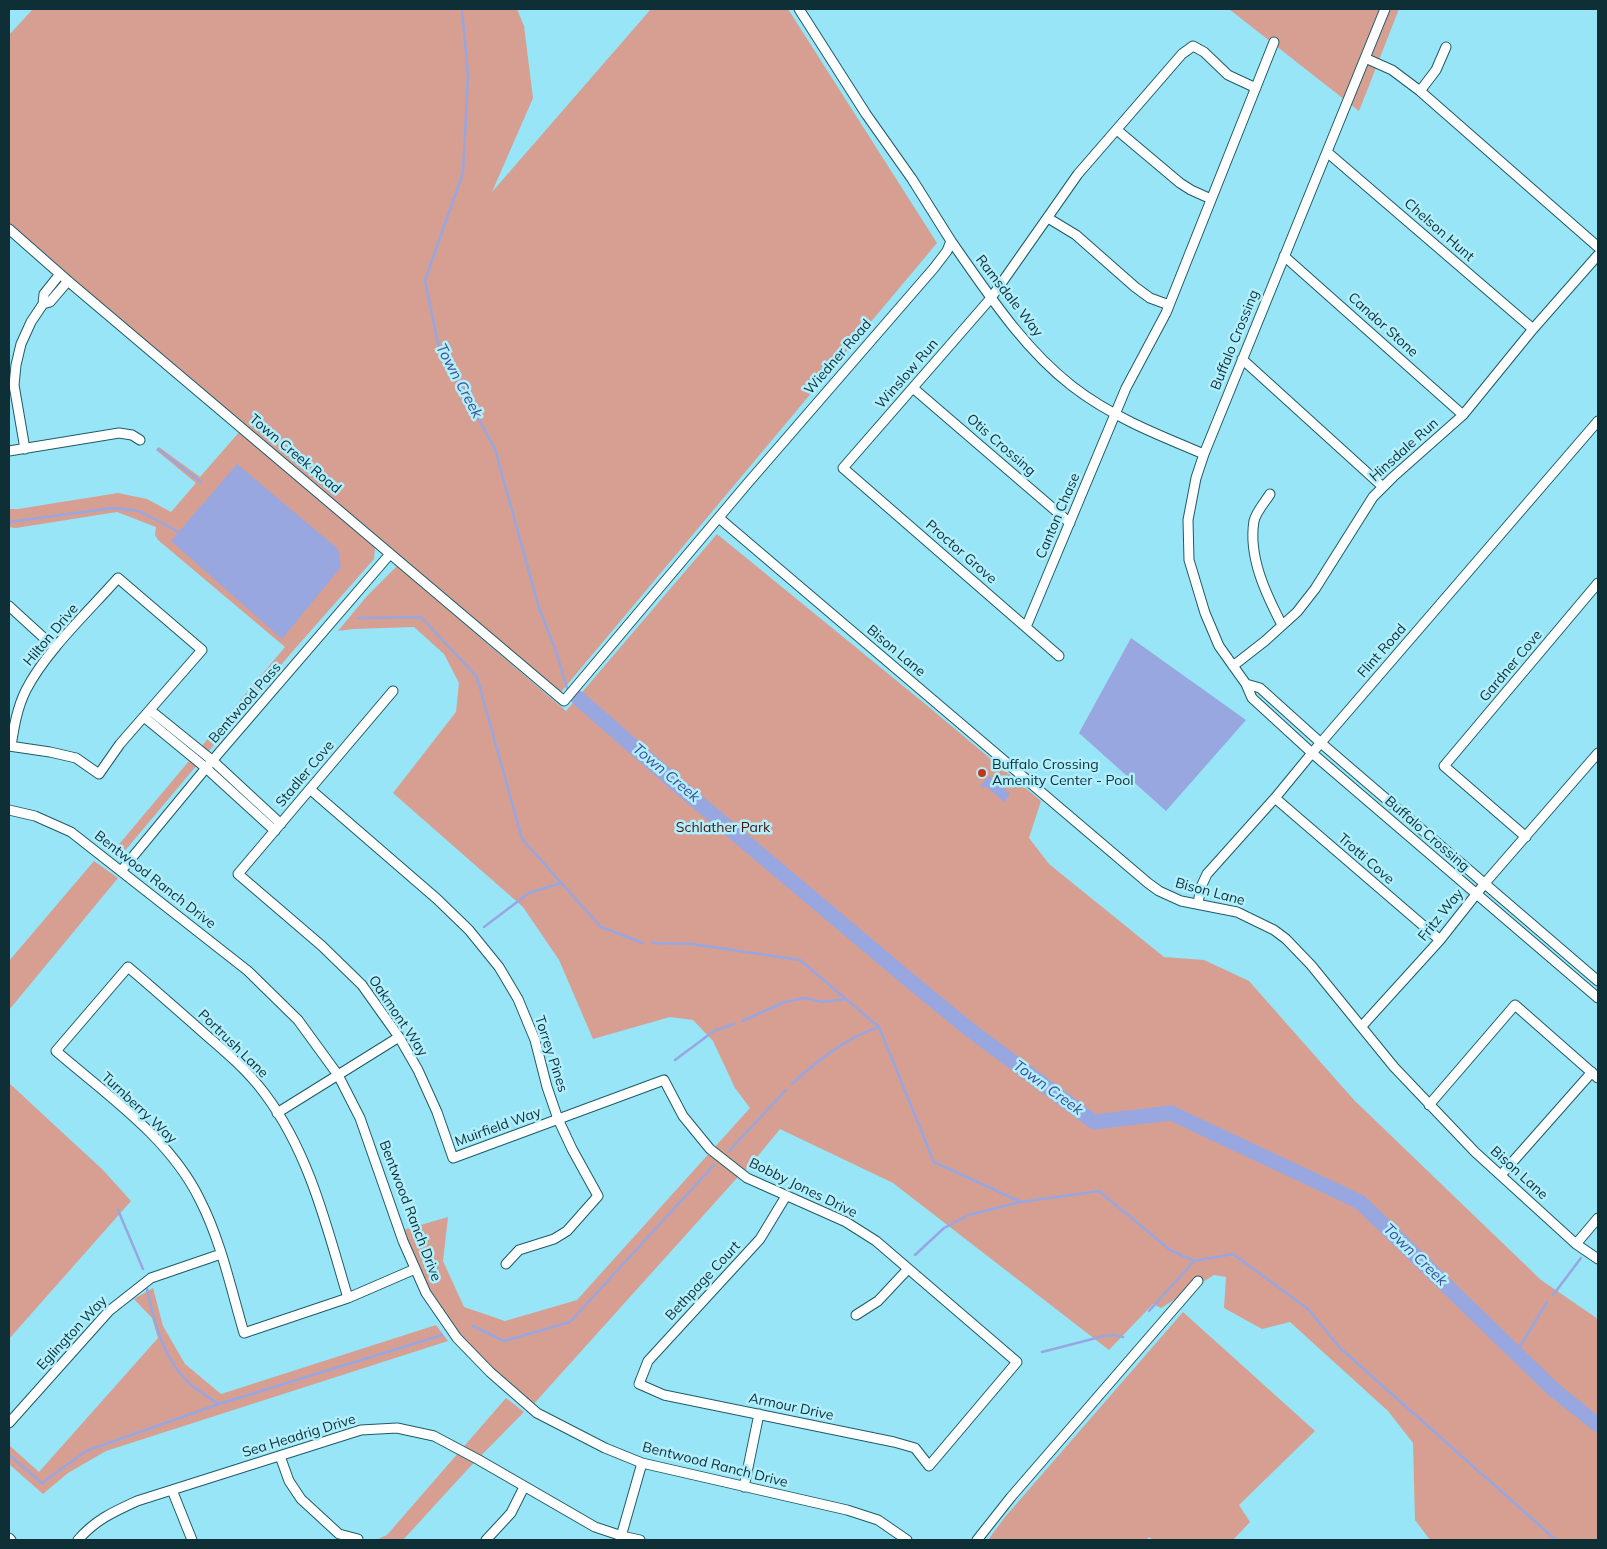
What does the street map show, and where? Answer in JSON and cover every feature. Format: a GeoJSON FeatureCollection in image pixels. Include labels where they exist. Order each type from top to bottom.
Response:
{"type":"FeatureCollection","features":[{"type":"Feature","properties":{"kind":"street"},"geometry":{"type":"LineString","coordinates":[[799,9],[951,241]]}},
{"type":"Feature","properties":{"kind":"street","name":"Buffalo Crossing"},"geometry":{"type":"LineString","coordinates":[[1385,9],[1204,454],[1196,478],[1188,520],[1189,560],[1205,613],[1219,646],[1246,684],[1252,698],[1312,753],[1598,998]]}},
{"type":"Feature","properties":{"kind":"street","name":"Canton Chase"},"geometry":{"type":"LineString","coordinates":[[1026,627],[1126,388],[1169,305],[1274,42]]}},
{"type":"Feature","properties":{"kind":"street","name":"Winslow Run"},"geometry":{"type":"LineString","coordinates":[[844,468],[991,298],[1078,174],[1182,54],[1193,46],[1204,52],[1228,75],[1256,88]]}},
{"type":"Feature","properties":{"kind":"street"},"geometry":{"type":"LineString","coordinates":[[1420,91],[1436,70],[1446,46]]}},
{"type":"Feature","properties":{"kind":"street"},"geometry":{"type":"LineString","coordinates":[[1365,58],[1392,70],[1420,91],[1598,247]]}},
{"type":"Feature","properties":{"kind":"street"},"geometry":{"type":"LineString","coordinates":[[1117,130],[1180,183],[1211,199]]}},
{"type":"Feature","properties":{"kind":"street","name":"Chelson Hunt"},"geometry":{"type":"LineString","coordinates":[[1327,152],[1533,329]]}},
{"type":"Feature","properties":{"kind":"street"},"geometry":{"type":"LineString","coordinates":[[1048,218],[1076,235],[1150,298],[1169,305]]}},
{"type":"Feature","properties":{"kind":"street","name":"Town Creek Road"},"geometry":{"type":"LineString","coordinates":[[9,229],[564,701]]}},
{"type":"Feature","properties":{"kind":"street","name":"Ramsdale Way"},"geometry":{"type":"LineString","coordinates":[[951,241],[1006,319],[1041,357],[1072,386],[1144,430],[1204,454]]}},
{"type":"Feature","properties":{"kind":"street","name":"Wiedner Road"},"geometry":{"type":"LineString","coordinates":[[564,701],[934,268],[947,251],[951,241]]}},
{"type":"Feature","properties":{"kind":"street","name":"Hinsdale Run"},"geometry":{"type":"LineString","coordinates":[[1233,666],[1297,612],[1315,589],[1364,510],[1383,487],[1463,415],[1533,329],[1598,255]]}},
{"type":"Feature","properties":{"kind":"street","name":"Candor Stone"},"geometry":{"type":"LineString","coordinates":[[1284,256],[1463,415]]}},
{"type":"Feature","properties":{"kind":"street"},"geometry":{"type":"LineString","coordinates":[[25,449],[14,385],[16,365],[21,344],[31,322],[43,304],[44,294],[60,274]]}},
{"type":"Feature","properties":{"kind":"street"},"geometry":{"type":"LineString","coordinates":[[43,304],[50,302],[68,281]]}},
{"type":"Feature","properties":{"kind":"street"},"geometry":{"type":"LineString","coordinates":[[1242,359],[1383,487]]}},
{"type":"Feature","properties":{"kind":"street","name":"Otis Crossing"},"geometry":{"type":"LineString","coordinates":[[913,388],[1070,523]]}},
{"type":"Feature","properties":{"kind":"street","name":"Flint Road"},"geometry":{"type":"LineString","coordinates":[[1198,903],[1200,887],[1207,874],[1276,798],[1312,753],[1598,421]]}},
{"type":"Feature","properties":{"kind":"street"},"geometry":{"type":"LineString","coordinates":[[9,451],[119,433],[132,435],[140,440]]}},
{"type":"Feature","properties":{"kind":"street","name":"Proctor Grove"},"geometry":{"type":"LineString","coordinates":[[844,468],[1060,656]]}},
{"type":"Feature","properties":{"kind":"street"},"geometry":{"type":"LineString","coordinates":[[1270,494],[1254,519],[1254,547],[1260,576],[1282,625]]}},
{"type":"Feature","properties":{"kind":"street","name":"Bison Lane"},"geometry":{"type":"LineString","coordinates":[[719,518],[1148,883],[1181,901],[1237,912],[1274,930],[1286,939],[1311,965],[1394,1067],[1429,1105],[1475,1152],[1576,1244],[1598,1259]]}},
{"type":"Feature","properties":{"kind":"street","name":"Bentwood Pass"},"geometry":{"type":"LineString","coordinates":[[121,871],[390,554]]}},
{"type":"Feature","properties":{"kind":"street","name":"Hilton Drive"},"geometry":{"type":"LineString","coordinates":[[10,746],[18,710],[25,692],[36,674],[55,648],[118,578],[202,650],[147,714]]}},
{"type":"Feature","properties":{"kind":"street","name":"Gardner Cove"},"geometry":{"type":"LineString","coordinates":[[1526,837],[1444,766],[1598,583]]}},
{"type":"Feature","properties":{"kind":"street"},"geometry":{"type":"LineString","coordinates":[[9,606],[55,648]]}},
{"type":"Feature","properties":{"kind":"street","name":"Buffalo Crossing"},"geometry":{"type":"LineString","coordinates":[[1246,684],[1260,688],[1321,743],[1598,981]]}},
{"type":"Feature","properties":{"kind":"street","name":"Stadler Cove"},"geometry":{"type":"LineString","coordinates":[[238,874],[393,691]]}},
{"type":"Feature","properties":{"kind":"street"},"geometry":{"type":"LineString","coordinates":[[10,746],[76,758],[99,774],[120,744],[147,714],[210,764],[278,827]]}},
{"type":"Feature","properties":{"kind":"street","name":"Fritz Way"},"geometry":{"type":"LineString","coordinates":[[1362,1026],[1440,940],[1476,894],[1598,752]]}},
{"type":"Feature","properties":{"kind":"street","name":"Torrey Pines"},"geometry":{"type":"LineString","coordinates":[[311,790],[437,899],[469,930],[499,967],[518,999],[535,1040],[546,1087],[558,1119],[598,1196],[567,1231],[554,1238],[519,1250],[506,1264]]}},
{"type":"Feature","properties":{"kind":"street","name":"Trotti Cove"},"geometry":{"type":"LineString","coordinates":[[1276,798],[1440,940]]}},
{"type":"Feature","properties":{"kind":"street","name":"Bentwood Ranch Drive"},"geometry":{"type":"LineString","coordinates":[[9,810],[35,816],[71,832],[248,971],[298,1020],[338,1075],[360,1118],[403,1241],[426,1293],[457,1338],[490,1372],[537,1413],[605,1448],[642,1463],[847,1510],[878,1520],[908,1540]]}},
{"type":"Feature","properties":{"kind":"street","name":"Oakmont Way"},"geometry":{"type":"LineString","coordinates":[[238,874],[322,946],[362,985],[399,1037],[418,1070],[438,1112],[453,1158]]}},
{"type":"Feature","properties":{"kind":"street","name":"Turnberry Way"},"geometry":{"type":"LineString","coordinates":[[128,967],[56,1051],[157,1140],[182,1169],[200,1200],[221,1254],[244,1333],[348,1298]]}},
{"type":"Feature","properties":{"kind":"street","name":"Portrush Lane"},"geometry":{"type":"LineString","coordinates":[[128,967],[239,1064],[265,1094],[290,1132],[307,1169],[348,1298]]}},
{"type":"Feature","properties":{"kind":"street"},"geometry":{"type":"LineString","coordinates":[[1429,1105],[1515,1005],[1595,1075],[1501,1175]]}},
{"type":"Feature","properties":{"kind":"street"},"geometry":{"type":"LineString","coordinates":[[277,1113],[399,1037]]}},
{"type":"Feature","properties":{"kind":"street","name":"Muirfield Way"},"geometry":{"type":"LineString","coordinates":[[453,1158],[664,1080]]}},
{"type":"Feature","properties":{"kind":"street","name":"Bobby Jones Drive"},"geometry":{"type":"LineString","coordinates":[[664,1080],[682,1116],[710,1149],[747,1178],[846,1222],[876,1241],[1017,1362],[929,1466]]}},
{"type":"Feature","properties":{"kind":"street","name":"Bethpage Court"},"geometry":{"type":"LineString","coordinates":[[639,1384],[648,1361],[760,1239],[786,1196]]}},
{"type":"Feature","properties":{"kind":"street"},"geometry":{"type":"LineString","coordinates":[[1576,1244],[1598,1218]]}},
{"type":"Feature","properties":{"kind":"street","name":"Eglington Way"},"geometry":{"type":"LineString","coordinates":[[9,1423],[109,1311],[125,1298],[151,1278],[221,1254]]}},
{"type":"Feature","properties":{"kind":"street"},"geometry":{"type":"LineString","coordinates":[[348,1298],[416,1269]]}},
{"type":"Feature","properties":{"kind":"street"},"geometry":{"type":"LineString","coordinates":[[856,1315],[878,1301],[908,1269]]}},
{"type":"Feature","properties":{"kind":"street"},"geometry":{"type":"LineString","coordinates":[[977,1540],[1011,1497],[1198,1281]]}},
{"type":"Feature","properties":{"kind":"street","name":"Armour Drive"},"geometry":{"type":"LineString","coordinates":[[639,1384],[664,1394],[915,1448],[929,1466]]}},
{"type":"Feature","properties":{"kind":"street"},"geometry":{"type":"LineString","coordinates":[[744,1487],[759,1414]]}},
{"type":"Feature","properties":{"kind":"street","name":"Sea Headrig Drive"},"geometry":{"type":"LineString","coordinates":[[78,1540],[89,1527],[111,1513],[137,1501],[361,1430],[397,1428],[434,1436],[595,1527],[621,1538],[640,1540]]}},
{"type":"Feature","properties":{"kind":"street"},"geometry":{"type":"LineString","coordinates":[[280,1456],[288,1481],[301,1499],[339,1534],[358,1539]]}},
{"type":"Feature","properties":{"kind":"street"},"geometry":{"type":"LineString","coordinates":[[621,1538],[642,1463]]}},
{"type":"Feature","properties":{"kind":"street"},"geometry":{"type":"LineString","coordinates":[[486,1540],[510,1513],[524,1487]]}},
{"type":"Feature","properties":{"kind":"street"},"geometry":{"type":"LineString","coordinates":[[172,1490],[192,1540]]}},
{"type":"Feature","properties":{"kind":"green space"},"geometry":{"type":"Polygon","coordinates":[[[33,9],[517,9],[524,26],[533,98],[492,192],[651,9],[788,9],[937,243],[561,692],[9,226],[9,35],[33,9]]]}},
{"type":"Feature","properties":{"kind":"green space"},"geometry":{"type":"Polygon","coordinates":[[[1229,9],[1399,9],[1359,111],[1229,9]]]}},
{"type":"Feature","properties":{"kind":"green space"},"geometry":{"type":"Polygon","coordinates":[[[241,430],[375,548],[374,559],[292,652],[123,853],[115,849],[285,647],[158,540],[155,535],[156,527],[117,512],[16,528],[9,527],[9,509],[118,493],[147,499],[171,512],[196,483],[156,450],[159,447],[200,477],[241,430]]]}},
{"type":"Feature","properties":{"kind":"green space","name":"Schlather Park"},"geometry":{"type":"Polygon","coordinates":[[[717,534],[1041,801],[1029,838],[1049,864],[1164,957],[1204,960],[1249,981],[1354,1100],[1541,1280],[1598,1319],[1598,1540],[1430,1540],[1415,1520],[1413,1443],[1388,1411],[1290,1322],[1262,1329],[1224,1308],[1226,1277],[1214,1275],[1161,1308],[1153,1304],[1109,1350],[893,1183],[780,1129],[753,1162],[531,1407],[490,1372],[426,1293],[400,1231],[448,1217],[443,1261],[464,1307],[505,1321],[577,1300],[750,1108],[735,1088],[713,1041],[693,1020],[670,1017],[593,1039],[559,960],[523,907],[393,793],[456,712],[459,683],[444,654],[414,627],[338,631],[367,596],[397,566],[566,711],[717,534]]]}},
{"type":"Feature","properties":{"kind":"green space"},"geometry":{"type":"Polygon","coordinates":[[[94,861],[118,878],[9,1010],[9,961],[94,861]]]}},
{"type":"Feature","properties":{"kind":"green space"},"geometry":{"type":"Polygon","coordinates":[[[9,1083],[103,1170],[131,1201],[9,1339],[9,1083]]]}},
{"type":"Feature","properties":{"kind":"green space"},"geometry":{"type":"Polygon","coordinates":[[[153,1288],[163,1326],[185,1364],[221,1394],[436,1325],[448,1341],[106,1451],[68,1473],[43,1494],[9,1464],[9,1445],[39,1472],[158,1338],[152,1318],[134,1299],[153,1288]]]}},
{"type":"Feature","properties":{"kind":"green space"},"geometry":{"type":"Polygon","coordinates":[[[1183,1312],[1315,1431],[1239,1505],[1250,1522],[1233,1540],[1153,1540],[1149,1537],[1146,1540],[988,1540],[1005,1517],[1183,1312]]]}},
{"type":"Feature","properties":{"kind":"green space"},"geometry":{"type":"Polygon","coordinates":[[[506,1398],[524,1412],[467,1470],[403,1540],[376,1540],[387,1535],[506,1398]]]}},
{"type":"Feature","properties":{"kind":"water"},"geometry":{"type":"Polygon","coordinates":[[[237,464],[338,549],[341,567],[282,639],[171,541],[237,464]]]}},
{"type":"Feature","properties":{"kind":"water"},"geometry":{"type":"Polygon","coordinates":[[[1131,638],[1246,720],[1166,811],[1079,733],[1131,638]]]}},
{"type":"Feature","properties":{"kind":"water"},"geometry":{"type":"Polygon","coordinates":[[[989,776],[1010,794],[1004,802],[985,786],[983,788],[980,786],[989,776]]]}},
{"type":"Feature","properties":{"kind":"waterway","name":"Town Creek"},"geometry":{"type":"LineString","coordinates":[[462,9],[468,75],[463,173],[425,280],[438,344],[495,449],[539,608],[556,651],[567,688]]}},
{"type":"Feature","properties":{"kind":"waterway"},"geometry":{"type":"LineString","coordinates":[[158,449],[201,482]]}},
{"type":"Feature","properties":{"kind":"waterway"},"geometry":{"type":"LineString","coordinates":[[9,522],[113,508],[139,511],[180,534]]}},
{"type":"Feature","properties":{"kind":"waterway"},"geometry":{"type":"LineString","coordinates":[[358,618],[421,617],[477,677],[522,839],[601,927],[643,943]]}},
{"type":"Feature","properties":{"kind":"waterway","name":"Town Creek"},"geometry":{"type":"LineString","coordinates":[[578,698],[674,782],[909,980],[970,1030],[1094,1122],[1171,1113],[1360,1202],[1554,1390],[1598,1425]]}},
{"type":"Feature","properties":{"kind":"waterway"},"geometry":{"type":"LineString","coordinates":[[484,927],[529,893],[561,883]]}},
{"type":"Feature","properties":{"kind":"waterway"},"geometry":{"type":"LineString","coordinates":[[652,943],[692,944],[800,960],[879,1027],[934,1162],[1021,1202],[1099,1191],[1170,1250],[1194,1261],[1233,1254],[1308,1309],[1340,1348],[1556,1540]]}},
{"type":"Feature","properties":{"kind":"waterway"},"geometry":{"type":"LineString","coordinates":[[742,1021],[785,1002],[805,998],[822,1002],[845,999]]}},
{"type":"Feature","properties":{"kind":"waterway"},"geometry":{"type":"LineString","coordinates":[[675,1060],[714,1031],[734,1024]]}},
{"type":"Feature","properties":{"kind":"waterway"},"geometry":{"type":"LineString","coordinates":[[792,1084],[833,1051],[855,1037],[879,1027]]}},
{"type":"Feature","properties":{"kind":"waterway"},"geometry":{"type":"LineString","coordinates":[[729,1151],[786,1090]]}},
{"type":"Feature","properties":{"kind":"waterway"},"geometry":{"type":"LineString","coordinates":[[473,1326],[504,1341],[570,1322],[714,1165]]}},
{"type":"Feature","properties":{"kind":"waterway"},"geometry":{"type":"LineString","coordinates":[[915,1255],[944,1228],[969,1215],[1020,1202]]}},
{"type":"Feature","properties":{"kind":"waterway"},"geometry":{"type":"LineString","coordinates":[[118,1210],[143,1269]]}},
{"type":"Feature","properties":{"kind":"waterway"},"geometry":{"type":"LineString","coordinates":[[1553,1295],[1581,1258]]}},
{"type":"Feature","properties":{"kind":"waterway"},"geometry":{"type":"LineString","coordinates":[[1149,1311],[1194,1261]]}},
{"type":"Feature","properties":{"kind":"waterway"},"geometry":{"type":"LineString","coordinates":[[147,1289],[156,1326],[172,1361],[179,1372],[191,1384],[219,1404]]}},
{"type":"Feature","properties":{"kind":"waterway"},"geometry":{"type":"LineString","coordinates":[[1516,1353],[1547,1302]]}},
{"type":"Feature","properties":{"kind":"waterway"},"geometry":{"type":"LineString","coordinates":[[9,1455],[42,1483],[86,1451],[219,1404],[442,1335]]}},
{"type":"Feature","properties":{"kind":"waterway"},"geometry":{"type":"LineString","coordinates":[[1042,1352],[1104,1336],[1123,1337]]}},
{"type":"Feature","properties":{"kind":"place","name":"Buffalo Crossing Amenity Center - Pool"},"geometry":{"type":"Point","coordinates":[982,773]}}]}
